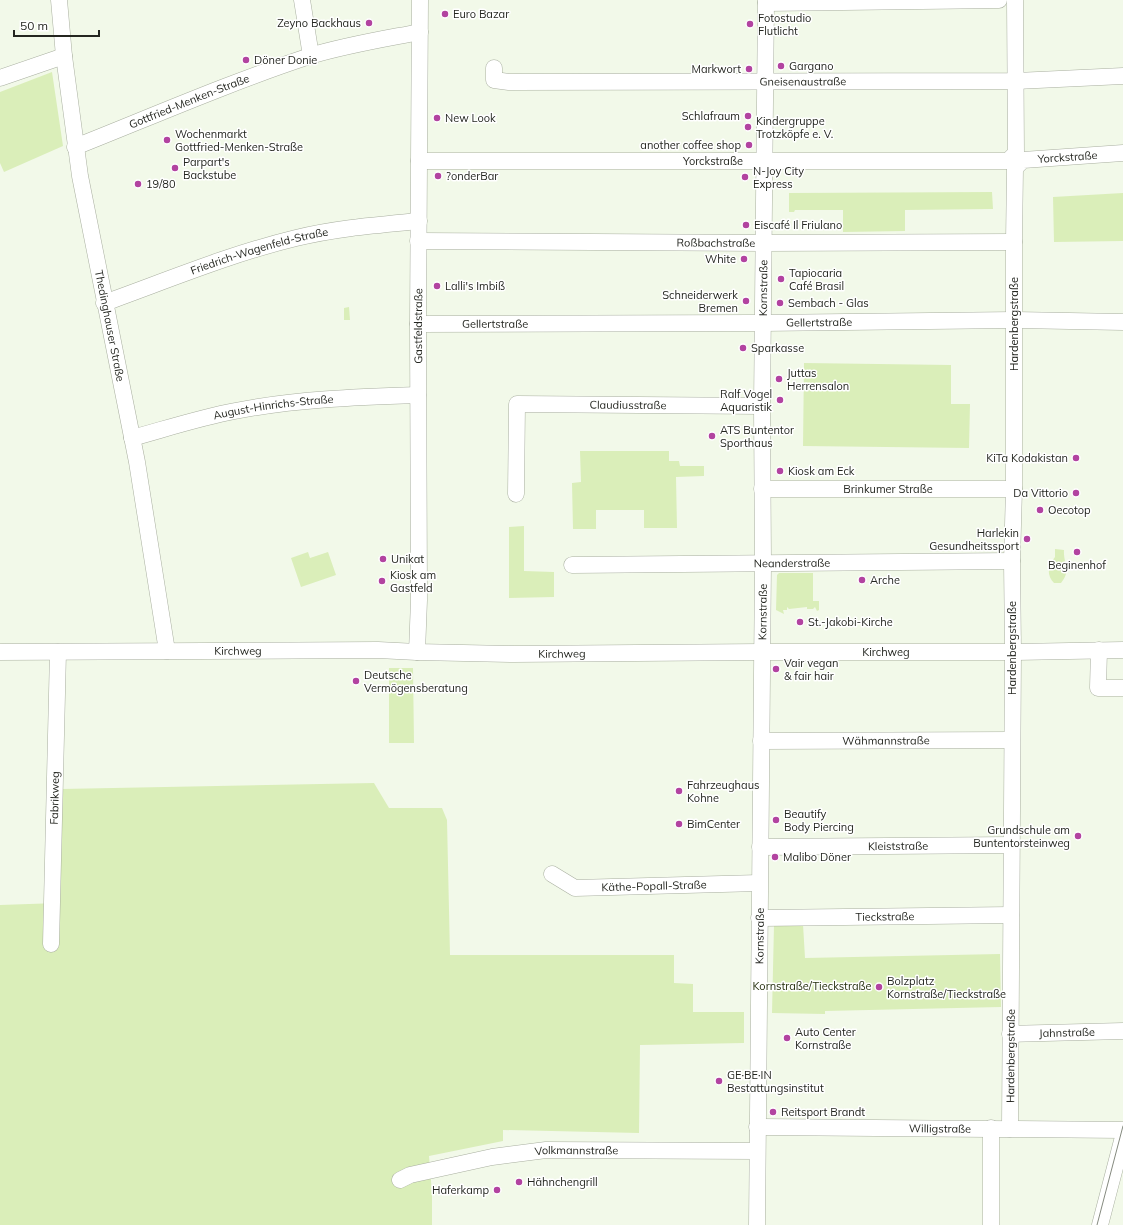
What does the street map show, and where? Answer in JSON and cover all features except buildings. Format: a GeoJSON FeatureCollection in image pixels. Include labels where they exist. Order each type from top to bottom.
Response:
{"type":"FeatureCollection","features":[{"type":"Feature","properties":{"kind":"street","name":"Thedinghauser Straße"},"geometry":{"type":"LineString","coordinates":[[59,0],[75,147],[104,303],[132,438],[167,651]]}},
{"type":"Feature","properties":{"kind":"street"},"geometry":{"type":"LineString","coordinates":[[302,0],[311,56]]}},
{"type":"Feature","properties":{"kind":"street","name":"Gastfeldstraße"},"geometry":{"type":"LineString","coordinates":[[417,652],[420,0]]}},
{"type":"Feature","properties":{"kind":"street"},"geometry":{"type":"LineString","coordinates":[[766,2],[999,0]]}},
{"type":"Feature","properties":{"kind":"street","name":"Hardenbergstraße"},"geometry":{"type":"LineString","coordinates":[[1010,1129],[1013,652],[1012,561],[1014,489],[1014,242],[1011,165],[1016,154],[1015,0]]}},
{"type":"Feature","properties":{"kind":"street","name":"Kornstraße"},"geometry":{"type":"LineString","coordinates":[[756,1225],[762,652],[762,406],[766,2]]}},
{"type":"Feature","properties":{"kind":"street","name":"Gottfried-Menken-Straße"},"geometry":{"type":"LineString","coordinates":[[75,147],[235,84],[311,56],[350,46],[420,32]]}},
{"type":"Feature","properties":{"kind":"street"},"geometry":{"type":"LineString","coordinates":[[0,78],[64,56]]}},
{"type":"Feature","properties":{"kind":"street","name":"Gneisenaustraße"},"geometry":{"type":"LineString","coordinates":[[494,68],[494,80],[509,82],[1016,81],[1123,76]]}},
{"type":"Feature","properties":{"kind":"street","name":"Yorckstraße"},"geometry":{"type":"LineString","coordinates":[[419,161],[764,161],[1011,165],[1023,160],[1123,153]]}},
{"type":"Feature","properties":{"kind":"street","name":"Friedrich-Wagenfeld-Straße"},"geometry":{"type":"LineString","coordinates":[[104,303],[228,257],[297,238],[356,227],[419,221]]}},
{"type":"Feature","properties":{"kind":"street","name":"Roßbachstraße"},"geometry":{"type":"LineString","coordinates":[[418,241],[764,243],[1014,242]]}},
{"type":"Feature","properties":{"kind":"street","name":"Gellertstraße"},"geometry":{"type":"LineString","coordinates":[[418,324],[764,323],[1014,320],[1123,322]]}},
{"type":"Feature","properties":{"kind":"street","name":"August-Hinrichs-Straße"},"geometry":{"type":"LineString","coordinates":[[132,438],[233,411],[260,406],[341,398],[418,395]]}},
{"type":"Feature","properties":{"kind":"street","name":"Claudiusstraße"},"geometry":{"type":"LineString","coordinates":[[516,494],[517,404],[762,406]]}},
{"type":"Feature","properties":{"kind":"street","name":"Brinkumer Straße"},"geometry":{"type":"LineString","coordinates":[[762,489],[1014,489]]}},
{"type":"Feature","properties":{"kind":"street","name":"Neanderstraße"},"geometry":{"type":"LineString","coordinates":[[572,565],[1012,561]]}},
{"type":"Feature","properties":{"kind":"street","name":"Kirchweg"},"geometry":{"type":"LineString","coordinates":[[0,652],[378,650],[514,654],[1013,652],[1123,650]]}},
{"type":"Feature","properties":{"kind":"street"},"geometry":{"type":"LineString","coordinates":[[1099,650],[1098,688],[1123,688]]}},
{"type":"Feature","properties":{"kind":"street","name":"Fabrikweg"},"geometry":{"type":"LineString","coordinates":[[51,944],[58,652]]}},
{"type":"Feature","properties":{"kind":"street","name":"Wähmannstraße"},"geometry":{"type":"LineString","coordinates":[[761,741],[1012,740]]}},
{"type":"Feature","properties":{"kind":"street","name":"Kleiststraße"},"geometry":{"type":"LineString","coordinates":[[760,847],[1012,845]]}},
{"type":"Feature","properties":{"kind":"street","name":"Käthe-Popall-Straße"},"geometry":{"type":"LineString","coordinates":[[552,874],[574,888],[760,883]]}},
{"type":"Feature","properties":{"kind":"street","name":"Tieckstraße"},"geometry":{"type":"LineString","coordinates":[[759,918],[1011,915]]}},
{"type":"Feature","properties":{"kind":"street","name":"Jahnstraße"},"geometry":{"type":"LineString","coordinates":[[1010,1034],[1123,1031]]}},
{"type":"Feature","properties":{"kind":"street","name":"Willigstraße"},"geometry":{"type":"LineString","coordinates":[[757,1127],[1123,1130]]}},
{"type":"Feature","properties":{"kind":"street"},"geometry":{"type":"LineString","coordinates":[[991,1128],[991,1225]]}},
{"type":"Feature","properties":{"kind":"street"},"geometry":{"type":"LineString","coordinates":[[1100,1225],[1123,1137]]}},
{"type":"Feature","properties":{"kind":"street","name":"Volkmannstraße"},"geometry":{"type":"LineString","coordinates":[[400,1180],[410,1175],[492,1157],[546,1150],[757,1151]]}},
{"type":"Feature","properties":{"kind":"green space"},"geometry":{"type":"Polygon","coordinates":[[[52,72],[63,146],[4,172],[0,163],[0,92],[52,72]]]}},
{"type":"Feature","properties":{"kind":"green space"},"geometry":{"type":"Polygon","coordinates":[[[992,192],[993,209],[905,210],[905,231],[843,232],[843,210],[795,210],[794,212],[789,212],[789,193],[992,192]]]}},
{"type":"Feature","properties":{"kind":"green space"},"geometry":{"type":"Polygon","coordinates":[[[1123,193],[1123,241],[1054,242],[1053,197],[1123,193]]]}},
{"type":"Feature","properties":{"kind":"green space"},"geometry":{"type":"Polygon","coordinates":[[[349,307],[350,320],[344,320],[344,308],[349,307]]]}},
{"type":"Feature","properties":{"kind":"green space"},"geometry":{"type":"Polygon","coordinates":[[[804,363],[951,365],[951,404],[970,404],[969,448],[803,446],[804,363]]]}},
{"type":"Feature","properties":{"kind":"green space"},"geometry":{"type":"Polygon","coordinates":[[[580,451],[669,451],[669,461],[679,461],[680,466],[704,466],[704,476],[676,477],[677,528],[644,528],[644,510],[596,510],[596,529],[573,529],[572,483],[581,482],[580,451]]]}},
{"type":"Feature","properties":{"kind":"green space"},"geometry":{"type":"Polygon","coordinates":[[[524,526],[524,571],[554,572],[554,597],[509,598],[509,527],[524,526]]]}},
{"type":"Feature","properties":{"kind":"green space"},"geometry":{"type":"Polygon","coordinates":[[[1055,549],[1064,550],[1067,570],[1061,583],[1054,583],[1051,580],[1049,573],[1049,567],[1055,557],[1055,549]]]}},
{"type":"Feature","properties":{"kind":"green space"},"geometry":{"type":"Polygon","coordinates":[[[308,552],[310,558],[328,552],[336,575],[301,587],[291,558],[308,552]]]}},
{"type":"Feature","properties":{"kind":"green space"},"geometry":{"type":"Polygon","coordinates":[[[779,573],[813,573],[813,601],[819,601],[819,610],[817,611],[815,607],[813,609],[807,609],[807,607],[789,609],[787,607],[787,610],[783,610],[784,614],[776,610],[777,575],[779,573]]]}},
{"type":"Feature","properties":{"kind":"green space"},"geometry":{"type":"Polygon","coordinates":[[[389,668],[413,668],[414,743],[389,743],[389,668]]]}},
{"type":"Feature","properties":{"kind":"green space"},"geometry":{"type":"Polygon","coordinates":[[[374,783],[389,808],[442,808],[447,820],[450,955],[674,955],[674,983],[693,984],[693,1012],[744,1012],[744,1043],[640,1045],[639,1133],[503,1130],[503,1141],[429,1156],[432,1193],[432,1225],[0,1225],[0,905],[58,903],[61,789],[374,783]]]}},
{"type":"Feature","properties":{"kind":"green space","name":"Kornstraße/Tieckstraße"},"geometry":{"type":"Polygon","coordinates":[[[803,924],[805,958],[1000,954],[1001,1007],[825,1011],[825,1014],[772,1013],[774,925],[803,924]]]}},
{"type":"Feature","properties":{"kind":"tram line"},"geometry":{"type":"LineString","coordinates":[[1097,1225],[1123,1126]]}},
{"type":"Feature","properties":{"kind":"place","name":"Euro Bazar"},"geometry":{"type":"Point","coordinates":[445,14]}},
{"type":"Feature","properties":{"kind":"place","name":"Zeyno Backhaus"},"geometry":{"type":"Point","coordinates":[369,23]}},
{"type":"Feature","properties":{"kind":"place","name":"Fotostudio Flutlicht"},"geometry":{"type":"Point","coordinates":[750,24]}},
{"type":"Feature","properties":{"kind":"place","name":"Döner Donie"},"geometry":{"type":"Point","coordinates":[246,60]}},
{"type":"Feature","properties":{"kind":"place","name":"Gargano"},"geometry":{"type":"Point","coordinates":[781,66]}},
{"type":"Feature","properties":{"kind":"place","name":"Markwort"},"geometry":{"type":"Point","coordinates":[749,69]}},
{"type":"Feature","properties":{"kind":"place","name":"Schlafraum"},"geometry":{"type":"Point","coordinates":[748,116]}},
{"type":"Feature","properties":{"kind":"place","name":"New Look"},"geometry":{"type":"Point","coordinates":[437,118]}},
{"type":"Feature","properties":{"kind":"place","name":"Kindergruppe Trotzköpfe e. V."},"geometry":{"type":"Point","coordinates":[748,127]}},
{"type":"Feature","properties":{"kind":"place","name":"Wochenmarkt Gottfried-Menken-Straße"},"geometry":{"type":"Point","coordinates":[167,140]}},
{"type":"Feature","properties":{"kind":"place","name":"another coffee shop"},"geometry":{"type":"Point","coordinates":[749,145]}},
{"type":"Feature","properties":{"kind":"place","name":"Parpart's Backstube"},"geometry":{"type":"Point","coordinates":[175,168]}},
{"type":"Feature","properties":{"kind":"place","name":"?onderBar"},"geometry":{"type":"Point","coordinates":[438,176]}},
{"type":"Feature","properties":{"kind":"place","name":"N-Joy City Express"},"geometry":{"type":"Point","coordinates":[745,177]}},
{"type":"Feature","properties":{"kind":"place","name":"19/80"},"geometry":{"type":"Point","coordinates":[138,184]}},
{"type":"Feature","properties":{"kind":"place","name":"Eiscafé Il Friulano"},"geometry":{"type":"Point","coordinates":[746,225]}},
{"type":"Feature","properties":{"kind":"place","name":"White"},"geometry":{"type":"Point","coordinates":[744,259]}},
{"type":"Feature","properties":{"kind":"place","name":"Tapiocaria Café Brasil"},"geometry":{"type":"Point","coordinates":[781,279]}},
{"type":"Feature","properties":{"kind":"place","name":"Lalli's Imbiß"},"geometry":{"type":"Point","coordinates":[437,286]}},
{"type":"Feature","properties":{"kind":"place","name":"Schneiderwerk Bremen"},"geometry":{"type":"Point","coordinates":[746,301]}},
{"type":"Feature","properties":{"kind":"place","name":"Sembach - Glas"},"geometry":{"type":"Point","coordinates":[780,303]}},
{"type":"Feature","properties":{"kind":"place","name":"Sparkasse"},"geometry":{"type":"Point","coordinates":[743,348]}},
{"type":"Feature","properties":{"kind":"place","name":"Juttas Herrensalon"},"geometry":{"type":"Point","coordinates":[779,379]}},
{"type":"Feature","properties":{"kind":"place","name":"Ralf Vogel Aquaristik"},"geometry":{"type":"Point","coordinates":[780,400]}},
{"type":"Feature","properties":{"kind":"place","name":"ATS Buntentor Sporthaus"},"geometry":{"type":"Point","coordinates":[712,436]}},
{"type":"Feature","properties":{"kind":"place","name":"KiTa Kodakistan"},"geometry":{"type":"Point","coordinates":[1076,458]}},
{"type":"Feature","properties":{"kind":"place","name":"Kiosk am Eck"},"geometry":{"type":"Point","coordinates":[780,471]}},
{"type":"Feature","properties":{"kind":"place","name":"Da Vittorio"},"geometry":{"type":"Point","coordinates":[1076,493]}},
{"type":"Feature","properties":{"kind":"place","name":"Oecotop"},"geometry":{"type":"Point","coordinates":[1040,510]}},
{"type":"Feature","properties":{"kind":"place","name":"Harlekin Gesundheitssport"},"geometry":{"type":"Point","coordinates":[1027,539]}},
{"type":"Feature","properties":{"kind":"place","name":"Beginenhof"},"geometry":{"type":"Point","coordinates":[1077,552]}},
{"type":"Feature","properties":{"kind":"place","name":"Unikat"},"geometry":{"type":"Point","coordinates":[383,559]}},
{"type":"Feature","properties":{"kind":"place","name":"Arche"},"geometry":{"type":"Point","coordinates":[862,580]}},
{"type":"Feature","properties":{"kind":"place","name":"Kiosk am Gastfeld"},"geometry":{"type":"Point","coordinates":[382,581]}},
{"type":"Feature","properties":{"kind":"place","name":"St.-Jakobi-Kirche"},"geometry":{"type":"Point","coordinates":[800,622]}},
{"type":"Feature","properties":{"kind":"place","name":"Vair vegan & fair hair"},"geometry":{"type":"Point","coordinates":[776,669]}},
{"type":"Feature","properties":{"kind":"place","name":"Deutsche Vermögensberatung"},"geometry":{"type":"Point","coordinates":[356,681]}},
{"type":"Feature","properties":{"kind":"place","name":"Fahrzeughaus Kohne"},"geometry":{"type":"Point","coordinates":[679,791]}},
{"type":"Feature","properties":{"kind":"place","name":"Beautify Body Piercing"},"geometry":{"type":"Point","coordinates":[776,820]}},
{"type":"Feature","properties":{"kind":"place","name":"BimCenter"},"geometry":{"type":"Point","coordinates":[679,824]}},
{"type":"Feature","properties":{"kind":"place","name":"Grundschule am Buntentorsteinweg"},"geometry":{"type":"Point","coordinates":[1078,836]}},
{"type":"Feature","properties":{"kind":"place","name":"Malibo Döner"},"geometry":{"type":"Point","coordinates":[775,857]}},
{"type":"Feature","properties":{"kind":"place","name":"Bolzplatz Kornstraße/Tieckstraße"},"geometry":{"type":"Point","coordinates":[879,987]}},
{"type":"Feature","properties":{"kind":"place","name":"Auto Center Kornstraße"},"geometry":{"type":"Point","coordinates":[787,1038]}},
{"type":"Feature","properties":{"kind":"place","name":"GE·BE·IN Bestattungsinstitut"},"geometry":{"type":"Point","coordinates":[719,1081]}},
{"type":"Feature","properties":{"kind":"place","name":"Reitsport Brandt"},"geometry":{"type":"Point","coordinates":[773,1112]}},
{"type":"Feature","properties":{"kind":"place","name":"Hähnchengrill"},"geometry":{"type":"Point","coordinates":[519,1182]}},
{"type":"Feature","properties":{"kind":"place","name":"Haferkamp"},"geometry":{"type":"Point","coordinates":[497,1190]}}]}
